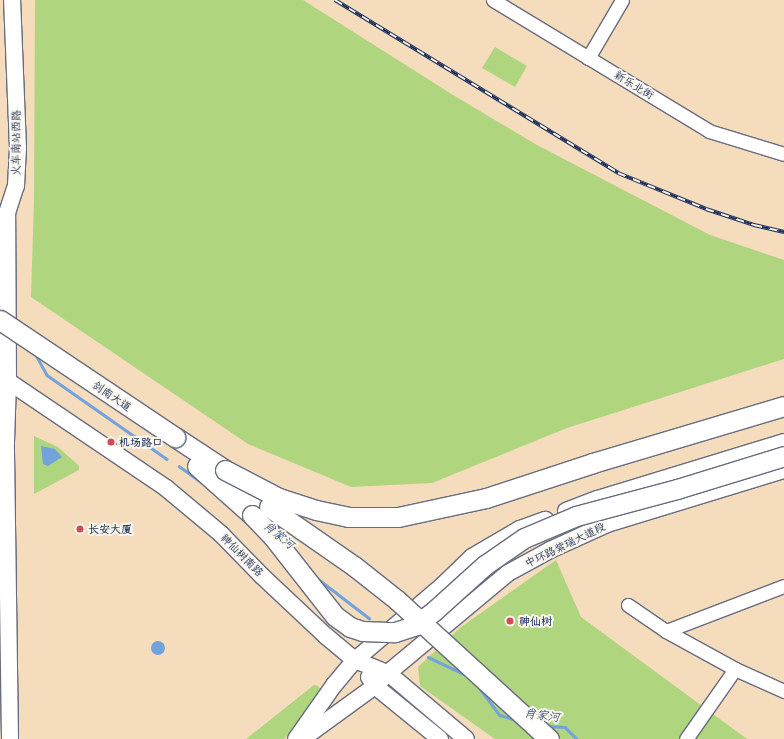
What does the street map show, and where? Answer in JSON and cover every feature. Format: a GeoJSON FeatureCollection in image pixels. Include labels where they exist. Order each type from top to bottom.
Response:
{"type":"FeatureCollection","features":[{"type":"Feature","properties":{"kind":"highway","name":"剑南大道"},"geometry":{"type":"LineString","coordinates":[[0,320],[225,470]]}},
{"type":"Feature","properties":{"kind":"highway","name":"剑南大道"},"geometry":{"type":"LineString","coordinates":[[0,335],[197,466]]}},
{"type":"Feature","properties":{"kind":"highway"},"geometry":{"type":"LineString","coordinates":[[225,470],[280,498],[316,510],[348,517],[398,517],[486,498],[593,463],[784,406]]}},
{"type":"Feature","properties":{"kind":"highway"},"geometry":{"type":"LineString","coordinates":[[197,466],[252,515],[273,537],[335,616],[350,627],[362,631],[395,632],[416,625],[485,565],[524,538],[576,516],[677,489],[784,456]]}},
{"type":"Feature","properties":{"kind":"highway"},"geometry":{"type":"LineString","coordinates":[[197,466],[269,507],[354,566],[397,600],[549,739]]}},
{"type":"Feature","properties":{"kind":"highway"},"geometry":{"type":"LineString","coordinates":[[225,470],[269,507]]}},
{"type":"Feature","properties":{"kind":"main road","name":"火车南站西路"},"geometry":{"type":"LineString","coordinates":[[10,739],[6,442],[3,378],[3,215],[16,186],[18,148],[12,0]]}},
{"type":"Feature","properties":{"kind":"main road","name":"神仙树南路"},"geometry":{"type":"LineString","coordinates":[[3,378],[166,488],[221,534],[262,576],[326,636],[355,660],[388,673],[466,739]]}},
{"type":"Feature","properties":{"kind":"main road"},"geometry":{"type":"LineString","coordinates":[[296,739],[334,685],[355,660],[443,585],[472,557],[520,529],[598,499],[784,442]]}},
{"type":"Feature","properties":{"kind":"main road","name":"中环路紫瑞大道段"},"geometry":{"type":"LineString","coordinates":[[302,739],[376,686],[388,673],[508,573],[550,550],[607,524],[784,470]]}},
{"type":"Feature","properties":{"kind":"main road"},"geometry":{"type":"LineString","coordinates":[[355,660],[376,686],[440,739]]}},
{"type":"Feature","properties":{"kind":"street","name":"新乐北街"},"geometry":{"type":"LineString","coordinates":[[493,0],[709,131],[784,154]]}},
{"type":"Feature","properties":{"kind":"street"},"geometry":{"type":"LineString","coordinates":[[588,58],[622,0]]}},
{"type":"Feature","properties":{"kind":"street"},"geometry":{"type":"LineString","coordinates":[[666,631],[784,586]]}},
{"type":"Feature","properties":{"kind":"street"},"geometry":{"type":"LineString","coordinates":[[628,605],[666,631],[696,646],[735,669],[784,691]]}},
{"type":"Feature","properties":{"kind":"street"},"geometry":{"type":"LineString","coordinates":[[686,739],[735,669]]}},
{"type":"Feature","properties":{"kind":"green space"},"geometry":{"type":"Polygon","coordinates":[[[35,0],[303,0],[453,95],[537,145],[710,235],[784,260],[784,359],[567,428],[432,483],[351,487],[248,444],[31,297],[34,200],[35,0]]]}},
{"type":"Feature","properties":{"kind":"green space"},"geometry":{"type":"Polygon","coordinates":[[[495,47],[527,66],[515,87],[482,68],[495,47]]]}},
{"type":"Feature","properties":{"kind":"green space"},"geometry":{"type":"Polygon","coordinates":[[[34,436],[58,447],[79,466],[79,470],[34,494],[34,436]]]}},
{"type":"Feature","properties":{"kind":"green space"},"geometry":{"type":"Polygon","coordinates":[[[556,560],[581,617],[747,739],[495,739],[420,686],[418,667],[461,627],[556,560]]]}},
{"type":"Feature","properties":{"kind":"green space"},"geometry":{"type":"Polygon","coordinates":[[[314,685],[318,686],[326,695],[284,739],[246,739],[314,685]]]}},
{"type":"Feature","properties":{"kind":"water"},"geometry":{"type":"Polygon","coordinates":[[[41,446],[55,449],[62,457],[48,466],[43,464],[41,446]]]}},
{"type":"Feature","properties":{"kind":"water"},"geometry":{"type":"Polygon","coordinates":[[[155,641],[161,641],[165,645],[165,651],[161,655],[155,655],[151,651],[151,645],[155,641]]]}},
{"type":"Feature","properties":{"kind":"waterway","name":"肖家河"},"geometry":{"type":"LineString","coordinates":[[36,355],[47,375],[167,459]]}},
{"type":"Feature","properties":{"kind":"waterway","name":"肖家河"},"geometry":{"type":"LineString","coordinates":[[179,466],[201,482]]}},
{"type":"Feature","properties":{"kind":"waterway","name":"肖家河"},"geometry":{"type":"LineString","coordinates":[[317,578],[369,618]]}},
{"type":"Feature","properties":{"kind":"waterway","name":"肖家河"},"geometry":{"type":"LineString","coordinates":[[428,657],[466,675]]}},
{"type":"Feature","properties":{"kind":"waterway","name":"肖家河"},"geometry":{"type":"LineString","coordinates":[[478,686],[500,715],[516,720]]}},
{"type":"Feature","properties":{"kind":"waterway","name":"肖家河"},"geometry":{"type":"LineString","coordinates":[[546,726],[565,727],[577,739]]}},
{"type":"Feature","properties":{"kind":"railway"},"geometry":{"type":"LineString","coordinates":[[335,0],[618,173],[706,209],[754,225],[784,232]]}},
{"type":"Feature","properties":{"kind":"place","name":"机场路口"},"geometry":{"type":"Point","coordinates":[111,442]}},
{"type":"Feature","properties":{"kind":"place","name":"长安大厦"},"geometry":{"type":"Point","coordinates":[80,529]}},
{"type":"Feature","properties":{"kind":"place","name":"神仙树"},"geometry":{"type":"Point","coordinates":[510,621]}}]}
